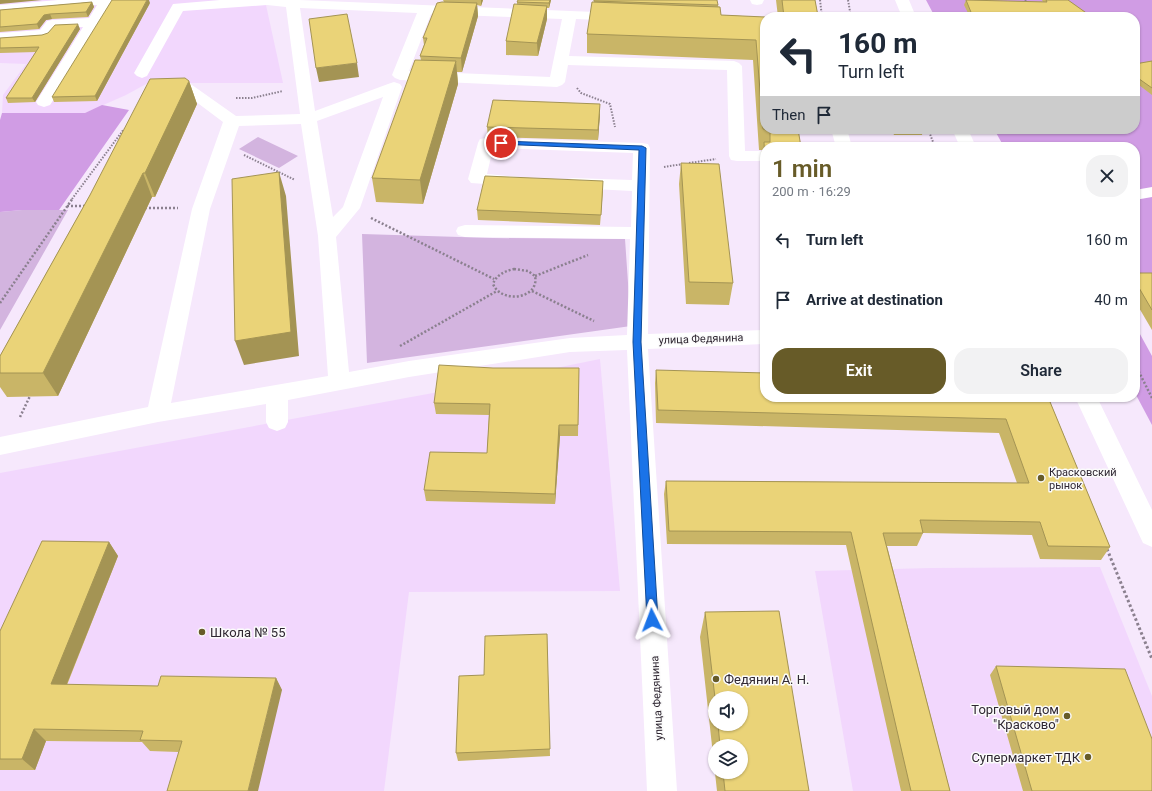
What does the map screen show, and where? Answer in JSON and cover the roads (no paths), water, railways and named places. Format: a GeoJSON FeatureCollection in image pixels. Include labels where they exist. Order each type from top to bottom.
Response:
{"type":"FeatureCollection","features":[{"type":"Feature","properties":{"kind":"street"},"geometry":{"type":"LineString","coordinates":[[0,8],[107,0]]}},
{"type":"Feature","properties":{"kind":"street"},"geometry":{"type":"LineString","coordinates":[[44,102],[107,0]]}},
{"type":"Feature","properties":{"kind":"street"},"geometry":{"type":"LineString","coordinates":[[586,16],[588,0]]}},
{"type":"Feature","properties":{"kind":"street"},"geometry":{"type":"LineString","coordinates":[[902,0],[907,12]]}},
{"type":"Feature","properties":{"kind":"street"},"geometry":{"type":"LineString","coordinates":[[142,73],[178,7],[248,1],[267,1],[632,18]]}},
{"type":"Feature","properties":{"kind":"street"},"geometry":{"type":"LineString","coordinates":[[292,2],[308,119],[327,236],[339,382]]}},
{"type":"Feature","properties":{"kind":"street"},"geometry":{"type":"LineString","coordinates":[[426,9],[400,76],[557,82],[570,15]]}},
{"type":"Feature","properties":{"kind":"street"},"geometry":{"type":"LineString","coordinates":[[0,37],[44,34],[52,24],[94,22]]}},
{"type":"Feature","properties":{"kind":"street"},"geometry":{"type":"LineString","coordinates":[[561,60],[734,66],[737,156],[760,156]]}},
{"type":"Feature","properties":{"kind":"street"},"geometry":{"type":"LineString","coordinates":[[180,83],[232,121],[308,119],[394,87],[351,208],[327,236]]}},
{"type":"Feature","properties":{"kind":"street"},"geometry":{"type":"LineString","coordinates":[[158,414],[201,209],[232,121]]}},
{"type":"Feature","properties":{"kind":"street","name":"улица Федянина"},"geometry":{"type":"LineString","coordinates":[[532,182],[477,179],[486,142],[642,148],[637,342],[662,791]]}},
{"type":"Feature","properties":{"kind":"street"},"geometry":{"type":"LineString","coordinates":[[555,182],[641,179]]}},
{"type":"Feature","properties":{"kind":"street"},"geometry":{"type":"LineString","coordinates":[[1140,194],[1152,192]]}},
{"type":"Feature","properties":{"kind":"street"},"geometry":{"type":"LineString","coordinates":[[465,231],[640,233]]}},
{"type":"Feature","properties":{"kind":"street","name":"улица Федянина"},"geometry":{"type":"LineString","coordinates":[[637,342],[760,337]]}},
{"type":"Feature","properties":{"kind":"street"},"geometry":{"type":"LineString","coordinates":[[2,451],[158,414],[339,382],[570,345],[637,342]]}},
{"type":"Feature","properties":{"kind":"street"},"geometry":{"type":"LineString","coordinates":[[277,394],[277,422]]}},
{"type":"Feature","properties":{"kind":"street"},"geometry":{"type":"LineString","coordinates":[[1088,402],[1152,536]]}},
{"type":"Feature","properties":{"kind":"place","name":"Красковский рынок"},"geometry":{"type":"Point","coordinates":[1041,478]}},
{"type":"Feature","properties":{"kind":"place","name":"Школа № 55"},"geometry":{"type":"Point","coordinates":[202,632]}},
{"type":"Feature","properties":{"kind":"place","name":"Федянин А. Н."},"geometry":{"type":"Point","coordinates":[716,679]}},
{"type":"Feature","properties":{"kind":"place","name":"Торговый дом \"Красково\""},"geometry":{"type":"Point","coordinates":[1067,716]}},
{"type":"Feature","properties":{"kind":"place","name":"Супермаркет ТДК"},"geometry":{"type":"Point","coordinates":[1088,757]}}]}
